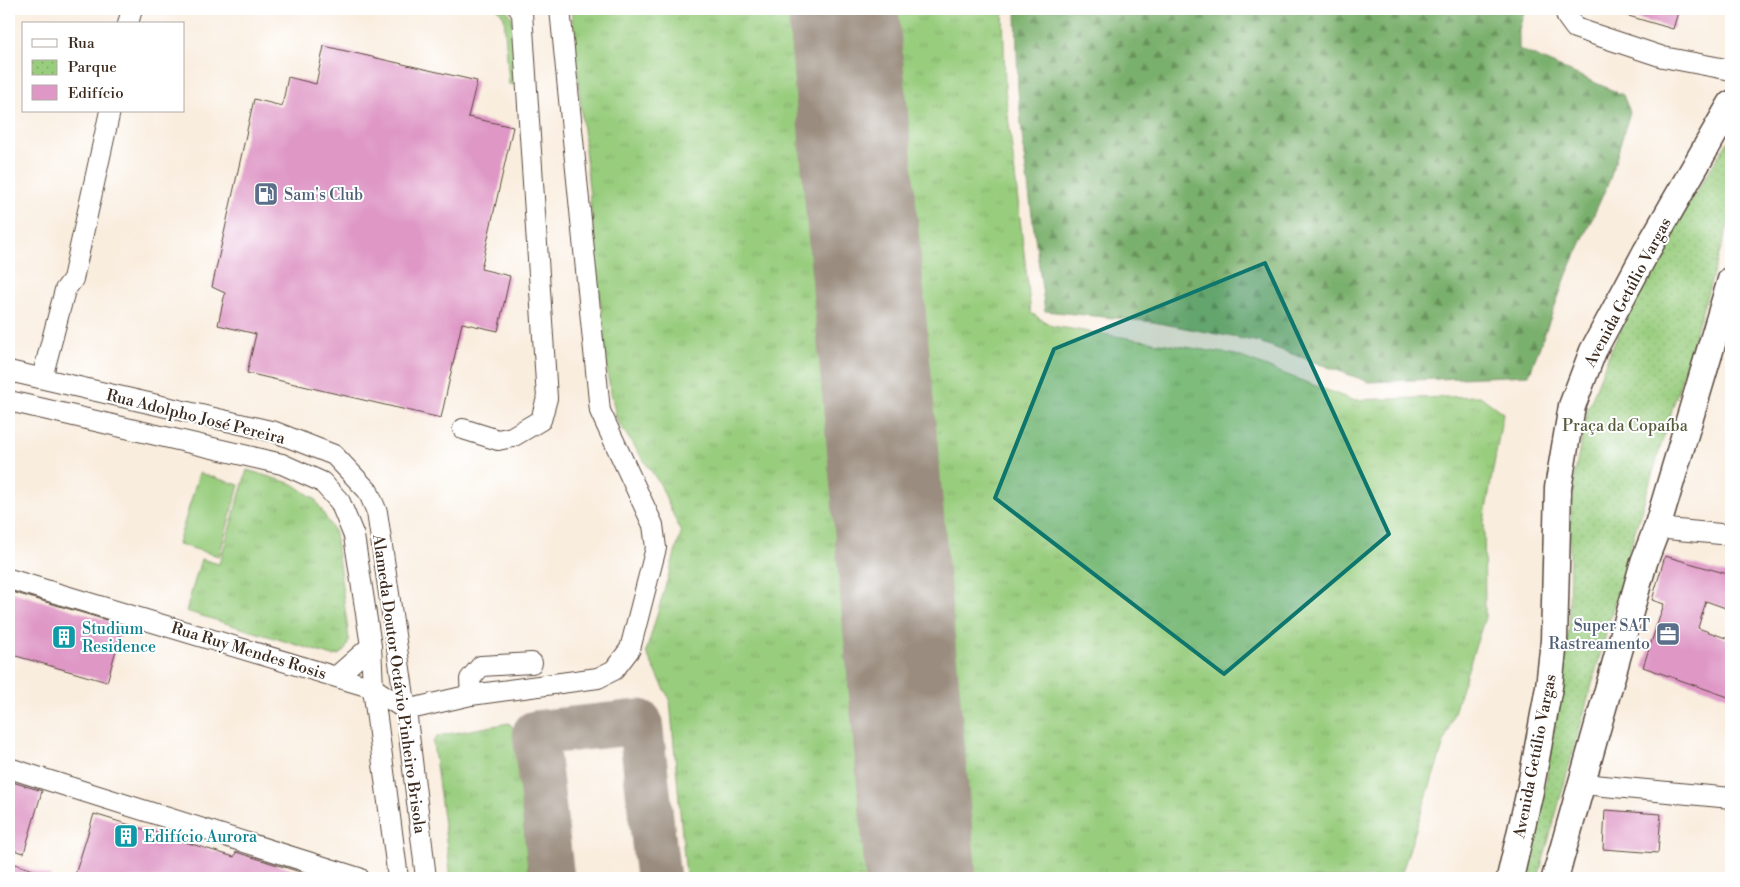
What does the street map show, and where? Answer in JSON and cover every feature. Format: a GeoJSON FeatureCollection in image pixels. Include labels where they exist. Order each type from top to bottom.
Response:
{"type":"FeatureCollection","features":[{"type":"Feature","properties":{"kind":"main road","name":"Avenida Getúlio Vargas"},"geometry":{"type":"LineString","coordinates":[[1510,878],[1530,791],[1549,687],[1554,641],[1558,488],[1572,406],[1593,351],[1646,252],[1731,104]]}},
{"type":"Feature","properties":{"kind":"main road"},"geometry":{"type":"LineString","coordinates":[[1555,878],[1644,562],[1731,280]]}},
{"type":"Feature","properties":{"kind":"street"},"geometry":{"type":"LineString","coordinates":[[129,22],[132,9]]}},
{"type":"Feature","properties":{"kind":"street"},"geometry":{"type":"LineString","coordinates":[[463,429],[498,440],[512,437],[541,420],[547,398],[522,13],[519,9]]}},
{"type":"Feature","properties":{"kind":"street"},"geometry":{"type":"LineString","coordinates":[[406,710],[472,695],[598,678],[614,670],[630,649],[656,548],[654,525],[600,410],[560,9]]}},
{"type":"Feature","properties":{"kind":"street"},"geometry":{"type":"LineString","coordinates":[[1565,9],[1575,28],[1663,57],[1731,70]]}},
{"type":"Feature","properties":{"kind":"street"},"geometry":{"type":"LineString","coordinates":[[42,410],[47,379],[76,293],[73,279],[110,112]]}},
{"type":"Feature","properties":{"kind":"street","name":"Rua Adolpho José Pereira"},"geometry":{"type":"LineString","coordinates":[[9,371],[274,432],[334,456],[368,491]]}},
{"type":"Feature","properties":{"kind":"street","name":"Rua Adolpho José Pereira"},"geometry":{"type":"LineString","coordinates":[[9,401],[282,464],[322,482],[340,502]]}},
{"type":"Feature","properties":{"kind":"street","name":"Alameda Doutor Octávio Pinheiro Brisola"},"geometry":{"type":"LineString","coordinates":[[368,491],[376,512],[406,710],[426,878]]}},
{"type":"Feature","properties":{"kind":"street","name":"Alameda Doutor Octávio Pinheiro Brisola"},"geometry":{"type":"LineString","coordinates":[[340,502],[354,536],[371,646],[373,688],[398,878]]}},
{"type":"Feature","properties":{"kind":"street"},"geometry":{"type":"LineString","coordinates":[[1656,528],[1731,536]]}},
{"type":"Feature","properties":{"kind":"street","name":"Rua Ruy Mendes Rosis"},"geometry":{"type":"LineString","coordinates":[[9,579],[337,676],[373,688],[406,710]]}},
{"type":"Feature","properties":{"kind":"street"},"geometry":{"type":"LineString","coordinates":[[337,676],[371,646]]}},
{"type":"Feature","properties":{"kind":"street"},"geometry":{"type":"LineString","coordinates":[[472,695],[470,680],[481,666],[532,663]]}},
{"type":"Feature","properties":{"kind":"street"},"geometry":{"type":"LineString","coordinates":[[9,768],[359,878]]}},
{"type":"Feature","properties":{"kind":"street"},"geometry":{"type":"LineString","coordinates":[[1583,784],[1731,798]]}},
{"type":"Feature","properties":{"kind":"highlighted area"},"geometry":{"type":"Polygon","coordinates":[[[1265,263],[1389,534],[1224,674],[995,498],[1054,349],[1265,263]]]}},
{"type":"Feature","properties":{"kind":"green space"},"geometry":{"type":"Polygon","coordinates":[[[498,9],[506,9],[512,17],[516,85],[509,84],[504,17],[498,9]]]}},
{"type":"Feature","properties":{"kind":"green space"},"geometry":{"type":"Polygon","coordinates":[[[571,9],[795,9],[881,878],[686,878],[670,700],[646,652],[681,533],[660,484],[617,421],[608,378],[571,9]]]}},
{"type":"Feature","properties":{"kind":"green space"},"geometry":{"type":"Polygon","coordinates":[[[892,9],[1003,9],[1005,89],[1031,313],[1052,326],[1236,355],[1352,400],[1480,396],[1503,413],[1484,521],[1485,617],[1400,878],[975,878],[892,9]]]}},
{"type":"Feature","properties":{"kind":"green space"},"geometry":{"type":"Polygon","coordinates":[[[1016,9],[1525,9],[1519,29],[1519,49],[1623,95],[1630,112],[1610,179],[1567,274],[1529,375],[1369,382],[1259,342],[1153,322],[1045,311],[1024,155],[1018,90],[1016,9]]]}},
{"type":"Feature","properties":{"kind":"green space","name":"Praça da Copaíba"},"geometry":{"type":"Polygon","coordinates":[[[1731,136],[1731,216],[1631,544],[1538,878],[1524,878],[1542,808],[1569,628],[1570,524],[1575,472],[1587,412],[1607,359],[1653,261],[1731,136]]]}},
{"type":"Feature","properties":{"kind":"green space"},"geometry":{"type":"Polygon","coordinates":[[[247,470],[293,484],[315,499],[335,533],[349,639],[346,648],[340,654],[333,656],[186,611],[201,559],[219,564],[247,470]]]}},
{"type":"Feature","properties":{"kind":"green space"},"geometry":{"type":"Polygon","coordinates":[[[199,473],[239,485],[219,556],[178,544],[199,473]]]}},
{"type":"Feature","properties":{"kind":"green space"},"geometry":{"type":"Polygon","coordinates":[[[509,723],[514,729],[529,878],[451,878],[433,742],[438,736],[509,723]]]}},
{"type":"Feature","properties":{"kind":"building"},"geometry":{"type":"Polygon","coordinates":[[[1615,9],[1679,9],[1673,29],[1615,12],[1615,9]]]}},
{"type":"Feature","properties":{"kind":"building"},"geometry":{"type":"Polygon","coordinates":[[[324,46],[477,81],[468,117],[513,127],[481,269],[510,276],[498,331],[462,323],[441,418],[247,373],[256,334],[218,325],[225,293],[212,287],[254,99],[282,106],[288,77],[316,84],[324,46]]]}},
{"type":"Feature","properties":{"kind":"building"},"geometry":{"type":"Polygon","coordinates":[[[1665,556],[1731,575],[1731,610],[1706,601],[1698,628],[1731,640],[1731,698],[1643,667],[1664,604],[1652,600],[1665,556]]]}},
{"type":"Feature","properties":{"kind":"building","name":"Studium Residence"},"geometry":{"type":"Polygon","coordinates":[[[9,591],[123,625],[107,682],[9,654],[9,591]]]}},
{"type":"Feature","properties":{"kind":"building"},"geometry":{"type":"Polygon","coordinates":[[[9,781],[42,791],[24,853],[9,849],[9,781]]]}},
{"type":"Feature","properties":{"kind":"building"},"geometry":{"type":"Polygon","coordinates":[[[1605,810],[1661,814],[1658,853],[1603,849],[1605,810]]]}},
{"type":"Feature","properties":{"kind":"building","name":"Edifício Aurora"},"geometry":{"type":"Polygon","coordinates":[[[94,814],[234,857],[236,852],[316,878],[74,878],[94,814]]]}},
{"type":"Feature","properties":{"kind":"building"},"geometry":{"type":"Polygon","coordinates":[[[12,863],[51,876],[50,878],[9,878],[12,863]]]}},
{"type":"Feature","properties":{"kind":"taxiway"},"geometry":{"type":"LineString","coordinates":[[552,878],[535,733],[640,722],[658,878]]}},
{"type":"Feature","properties":{"kind":"runway"},"geometry":{"type":"LineString","coordinates":[[843,9],[921,878]]}},
{"type":"Feature","properties":{"kind":"place","name":"Sam's Club"},"geometry":{"type":"Point","coordinates":[266,194]}},
{"type":"Feature","properties":{"kind":"place","name":"Super SAT Rastreamento"},"geometry":{"type":"Point","coordinates":[1668,634]}},
{"type":"Feature","properties":{"kind":"place","name":"Studium Residence"},"geometry":{"type":"Point","coordinates":[64,637]}},
{"type":"Feature","properties":{"kind":"place","name":"Edifício Aurora"},"geometry":{"type":"Point","coordinates":[126,836]}}]}
